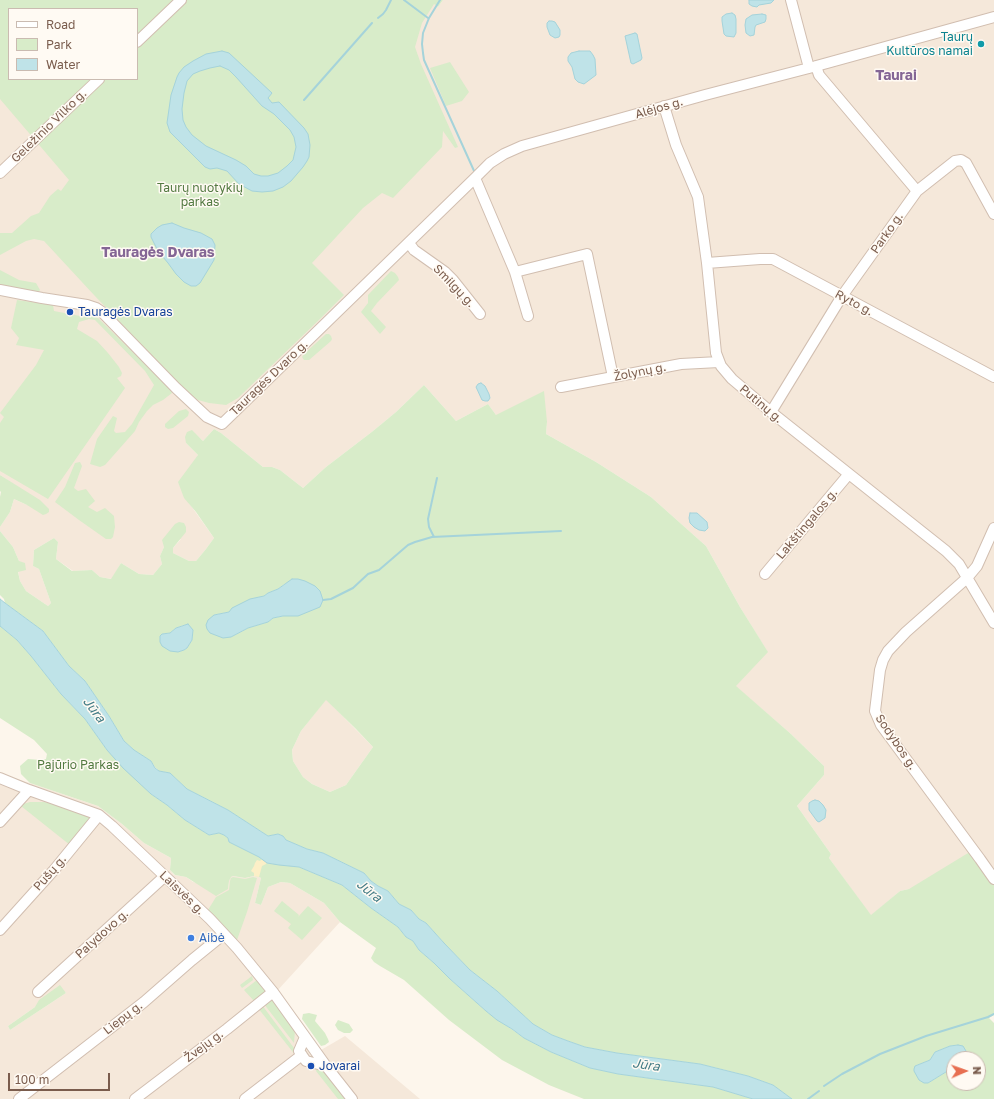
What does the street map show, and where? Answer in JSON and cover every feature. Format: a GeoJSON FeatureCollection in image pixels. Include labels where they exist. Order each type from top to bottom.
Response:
{"type":"FeatureCollection","features":[{"type":"Feature","properties":{"kind":"street"},"geometry":{"type":"LineString","coordinates":[[138,41],[181,0]]}},
{"type":"Feature","properties":{"kind":"street"},"geometry":{"type":"LineString","coordinates":[[791,0],[813,67],[917,191]]}},
{"type":"Feature","properties":{"kind":"street","name":"Alėjos g."},"geometry":{"type":"LineString","coordinates":[[475,178],[494,161],[512,150],[664,106],[994,17]]}},
{"type":"Feature","properties":{"kind":"street","name":"Geležinio Vilko g."},"geometry":{"type":"LineString","coordinates":[[0,173],[97,80]]}},
{"type":"Feature","properties":{"kind":"street","name":"Putinų g."},"geometry":{"type":"LineString","coordinates":[[664,106],[676,145],[698,197],[707,263],[716,353],[719,362],[726,373],[771,412],[946,551],[959,564],[994,623]]}},
{"type":"Feature","properties":{"kind":"street","name":"Parko g."},"geometry":{"type":"LineString","coordinates":[[771,412],[842,296],[917,191],[954,161],[961,160],[966,163],[994,214]]}},
{"type":"Feature","properties":{"kind":"street"},"geometry":{"type":"LineString","coordinates":[[475,178],[515,272],[528,316]]}},
{"type":"Feature","properties":{"kind":"street","name":"Tauragės Dvaro g."},"geometry":{"type":"LineString","coordinates":[[0,290],[87,305],[96,308],[102,312],[176,388],[207,416],[222,424],[475,178]]}},
{"type":"Feature","properties":{"kind":"street","name":"Smilgų g."},"geometry":{"type":"LineString","coordinates":[[408,243],[414,250],[445,272],[470,300],[480,314]]}},
{"type":"Feature","properties":{"kind":"street"},"geometry":{"type":"LineString","coordinates":[[515,272],[587,254],[613,377]]}},
{"type":"Feature","properties":{"kind":"street","name":"Ryto g."},"geometry":{"type":"LineString","coordinates":[[707,263],[772,259],[994,377]]}},
{"type":"Feature","properties":{"kind":"street","name":"Žolynų g."},"geometry":{"type":"LineString","coordinates":[[561,387],[681,364],[719,362]]}},
{"type":"Feature","properties":{"kind":"street","name":"Lakštingalos g."},"geometry":{"type":"LineString","coordinates":[[765,574],[848,474]]}},
{"type":"Feature","properties":{"kind":"street","name":"Sodybos g."},"geometry":{"type":"LineString","coordinates":[[994,528],[977,566],[967,578],[906,632],[888,651],[880,670],[875,711],[881,725],[976,853],[994,880]]}},
{"type":"Feature","properties":{"kind":"street","name":"Laisvės g."},"geometry":{"type":"LineString","coordinates":[[0,778],[99,815],[112,826],[166,876],[237,948],[352,1099]]}},
{"type":"Feature","properties":{"kind":"street"},"geometry":{"type":"LineString","coordinates":[[0,822],[30,790]]}},
{"type":"Feature","properties":{"kind":"street","name":"Pušų g."},"geometry":{"type":"LineString","coordinates":[[0,930],[54,870],[99,815]]}},
{"type":"Feature","properties":{"kind":"street","name":"Palydovo g."},"geometry":{"type":"LineString","coordinates":[[38,992],[166,876]]}},
{"type":"Feature","properties":{"kind":"street","name":"Liepų g."},"geometry":{"type":"LineString","coordinates":[[19,1099],[144,1002],[224,934]]}},
{"type":"Feature","properties":{"kind":"street","name":"Žvejų g."},"geometry":{"type":"LineString","coordinates":[[136,1099],[272,992]]}},
{"type":"Feature","properties":{"kind":"street"},"geometry":{"type":"LineString","coordinates":[[305,1037],[299,1051],[306,1061],[326,1066]]}},
{"type":"Feature","properties":{"kind":"street"},"geometry":{"type":"LineString","coordinates":[[245,1099],[302,1055]]}},
{"type":"Feature","properties":{"kind":"shaded area"},"geometry":{"type":"Polygon","coordinates":[[[0,0],[430,0],[438,7],[443,0],[994,0],[994,880],[900,891],[871,916],[829,858],[831,854],[797,806],[824,775],[824,766],[791,734],[735,686],[767,651],[740,607],[706,546],[651,497],[596,462],[546,434],[547,422],[496,415],[488,404],[456,421],[424,385],[396,412],[326,467],[303,488],[280,470],[272,467],[263,467],[214,429],[203,441],[192,431],[186,443],[198,455],[189,503],[214,538],[206,549],[196,561],[189,561],[173,553],[173,548],[181,539],[164,547],[160,556],[162,564],[153,575],[139,574],[121,563],[112,579],[100,577],[92,570],[73,571],[56,559],[58,542],[54,538],[34,550],[33,566],[39,569],[51,603],[48,606],[26,591],[20,581],[18,571],[19,561],[13,547],[0,531],[0,527],[10,512],[14,499],[27,505],[21,489],[0,475],[0,0]]]}},
{"type":"Feature","properties":{"kind":"shaded area"},"geometry":{"type":"Polygon","coordinates":[[[326,699],[373,747],[346,785],[330,792],[312,784],[303,777],[293,761],[292,750],[301,731],[326,699]]]}},
{"type":"Feature","properties":{"kind":"shaded area"},"geometry":{"type":"Polygon","coordinates":[[[0,773],[98,806],[144,843],[171,858],[170,870],[174,875],[186,877],[193,882],[228,889],[230,877],[245,878],[254,876],[261,878],[255,903],[261,905],[268,887],[281,882],[290,883],[324,903],[340,922],[277,991],[321,1050],[345,1036],[420,1099],[0,1099],[0,773]],[[66,993],[35,1007],[8,1026],[10,1030],[66,993]]]}},
{"type":"Feature","properties":{"kind":"green space","name":"Taurų nuotykių parkas"},"geometry":{"type":"Polygon","coordinates":[[[0,0],[443,0],[438,7],[434,4],[422,23],[415,47],[421,64],[458,147],[455,148],[443,131],[442,147],[393,198],[382,193],[363,208],[312,263],[344,295],[238,398],[226,405],[198,400],[188,393],[44,241],[34,239],[26,241],[0,255],[0,233],[12,233],[31,216],[39,213],[50,196],[58,189],[61,191],[69,180],[0,99],[0,0]]]}},
{"type":"Feature","properties":{"kind":"green space"},"geometry":{"type":"Polygon","coordinates":[[[450,62],[469,92],[462,101],[446,106],[430,68],[450,62]]]}},
{"type":"Feature","properties":{"kind":"green space"},"geometry":{"type":"Polygon","coordinates":[[[0,270],[19,280],[36,283],[40,290],[37,294],[0,286],[0,270]]]}},
{"type":"Feature","properties":{"kind":"green space"},"geometry":{"type":"Polygon","coordinates":[[[391,271],[395,273],[399,280],[371,311],[386,327],[380,334],[361,312],[368,303],[368,295],[391,271]]]}},
{"type":"Feature","properties":{"kind":"green space"},"geometry":{"type":"Polygon","coordinates":[[[17,300],[53,305],[54,311],[80,316],[94,315],[171,390],[172,393],[153,405],[147,411],[139,422],[135,431],[105,465],[100,467],[90,464],[97,439],[113,416],[117,418],[114,431],[116,433],[125,432],[132,424],[154,385],[145,371],[95,320],[89,319],[79,322],[77,329],[97,341],[119,367],[122,373],[121,376],[117,378],[125,388],[48,499],[0,471],[0,423],[4,417],[0,413],[36,365],[44,350],[16,345],[19,338],[11,328],[17,300]]]}},
{"type":"Feature","properties":{"kind":"green space"},"geometry":{"type":"Polygon","coordinates":[[[326,334],[331,336],[331,341],[309,360],[304,360],[302,357],[305,353],[326,334]]]}},
{"type":"Feature","properties":{"kind":"green space"},"geometry":{"type":"Polygon","coordinates":[[[424,385],[456,421],[488,404],[496,415],[544,391],[547,422],[546,434],[596,462],[651,497],[706,546],[740,607],[768,652],[736,686],[791,734],[824,766],[824,775],[797,806],[831,854],[829,858],[871,915],[900,891],[909,889],[973,850],[994,880],[994,1015],[989,1018],[994,1023],[994,1099],[792,1099],[773,1085],[748,1076],[700,1064],[617,1053],[585,1047],[552,1035],[533,1024],[497,991],[470,970],[426,923],[419,919],[411,910],[399,904],[388,891],[371,881],[364,873],[323,853],[307,849],[285,840],[283,836],[278,834],[268,836],[228,810],[187,789],[170,773],[159,771],[151,761],[134,750],[124,741],[85,681],[69,666],[43,631],[5,603],[4,599],[0,595],[0,531],[13,547],[19,561],[25,563],[26,570],[18,572],[20,581],[26,591],[48,606],[51,603],[39,569],[33,566],[34,550],[54,538],[58,542],[56,559],[72,571],[92,570],[100,577],[111,579],[121,563],[139,574],[153,575],[162,564],[160,556],[164,547],[162,540],[175,524],[179,522],[184,523],[186,532],[173,548],[173,553],[189,561],[196,561],[214,538],[184,498],[178,482],[198,455],[186,443],[185,437],[187,432],[192,430],[203,441],[214,429],[263,467],[272,467],[280,470],[303,488],[326,467],[396,412],[424,385]],[[286,583],[278,589],[264,596],[250,600],[229,612],[214,615],[231,637],[248,628],[268,622],[273,618],[298,616],[286,583]],[[184,625],[176,628],[170,633],[162,634],[178,652],[187,648],[192,640],[193,630],[184,625]],[[326,700],[301,731],[292,750],[293,761],[303,777],[312,784],[330,792],[346,785],[373,747],[326,700]]]}},
{"type":"Feature","properties":{"kind":"green space"},"geometry":{"type":"Polygon","coordinates":[[[186,409],[189,412],[188,416],[173,428],[168,429],[165,427],[165,424],[179,411],[186,409]]]}},
{"type":"Feature","properties":{"kind":"green space"},"geometry":{"type":"Polygon","coordinates":[[[80,462],[82,466],[74,488],[78,491],[86,489],[95,501],[88,507],[97,512],[105,508],[114,516],[115,527],[113,537],[111,539],[106,539],[55,502],[65,487],[75,463],[80,462]]]}},
{"type":"Feature","properties":{"kind":"green space"},"geometry":{"type":"Polygon","coordinates":[[[0,475],[40,500],[49,509],[49,512],[43,515],[14,499],[10,512],[0,527],[0,475]]]}},
{"type":"Feature","properties":{"kind":"green space","name":"Pajūrio Parkas"},"geometry":{"type":"Polygon","coordinates":[[[0,626],[17,640],[31,656],[61,694],[85,719],[107,750],[151,794],[185,820],[209,835],[219,833],[224,835],[228,838],[229,842],[259,857],[267,863],[299,867],[342,885],[398,927],[406,937],[413,941],[419,950],[486,1011],[524,1038],[551,1052],[590,1068],[618,1074],[713,1087],[753,1099],[584,1099],[549,1085],[502,1060],[449,1020],[404,980],[374,962],[371,958],[376,948],[340,922],[324,903],[290,883],[281,882],[268,887],[261,905],[255,903],[261,878],[259,877],[254,876],[245,878],[233,876],[229,881],[228,889],[216,896],[186,877],[175,875],[170,870],[171,858],[144,843],[98,806],[30,783],[21,774],[20,766],[28,759],[46,759],[47,754],[34,740],[0,718],[0,626]]]}},
{"type":"Feature","properties":{"kind":"green space"},"geometry":{"type":"Polygon","coordinates":[[[30,802],[44,802],[60,805],[88,814],[92,818],[70,845],[21,806],[30,802]]]}},
{"type":"Feature","properties":{"kind":"green space"},"geometry":{"type":"Polygon","coordinates":[[[233,877],[245,879],[253,877],[257,878],[237,940],[208,910],[216,897],[229,890],[230,881],[233,877]]]}},
{"type":"Feature","properties":{"kind":"green space"},"geometry":{"type":"Polygon","coordinates":[[[282,901],[299,915],[298,917],[308,906],[322,918],[302,940],[288,928],[291,924],[274,911],[282,901]]]}},
{"type":"Feature","properties":{"kind":"green space"},"geometry":{"type":"Polygon","coordinates":[[[252,976],[253,980],[242,988],[240,985],[252,976]]]}},
{"type":"Feature","properties":{"kind":"green space"},"geometry":{"type":"Polygon","coordinates":[[[257,980],[265,990],[265,994],[255,1002],[244,990],[257,980]]]}},
{"type":"Feature","properties":{"kind":"green space"},"geometry":{"type":"Polygon","coordinates":[[[60,985],[66,993],[10,1030],[8,1026],[35,1007],[39,1000],[60,985]]]}},
{"type":"Feature","properties":{"kind":"green space"},"geometry":{"type":"Polygon","coordinates":[[[271,999],[295,1030],[294,1043],[264,1004],[271,999]]]}},
{"type":"Feature","properties":{"kind":"green space"},"geometry":{"type":"Polygon","coordinates":[[[262,1005],[294,1048],[296,1056],[258,1008],[262,1005]]]}},
{"type":"Feature","properties":{"kind":"green space"},"geometry":{"type":"Polygon","coordinates":[[[309,1013],[317,1015],[315,1021],[325,1033],[329,1042],[325,1045],[321,1046],[302,1019],[303,1014],[309,1013]]]}},
{"type":"Feature","properties":{"kind":"green space"},"geometry":{"type":"Polygon","coordinates":[[[338,1020],[349,1024],[353,1030],[350,1033],[344,1033],[338,1030],[335,1025],[338,1020]]]}},
{"type":"Feature","properties":{"kind":"green space"},"geometry":{"type":"Polygon","coordinates":[[[317,1068],[326,1072],[346,1099],[338,1099],[316,1071],[317,1068]]]}},
{"type":"Feature","properties":{"kind":"sand"},"geometry":{"type":"Polygon","coordinates":[[[262,859],[269,859],[266,864],[262,866],[259,877],[254,876],[254,873],[251,871],[257,860],[260,861],[262,859]]]}},
{"type":"Feature","properties":{"kind":"water"},"geometry":{"type":"Polygon","coordinates":[[[749,0],[774,0],[771,3],[759,5],[757,7],[749,4],[749,0]]]}},
{"type":"Feature","properties":{"kind":"water"},"geometry":{"type":"Polygon","coordinates":[[[732,13],[735,15],[736,19],[736,33],[734,37],[726,36],[724,34],[722,21],[722,17],[726,14],[732,13]]]}},
{"type":"Feature","properties":{"kind":"water"},"geometry":{"type":"Polygon","coordinates":[[[752,15],[766,15],[765,22],[756,25],[754,35],[750,36],[746,33],[746,19],[752,15]]]}},
{"type":"Feature","properties":{"kind":"water"},"geometry":{"type":"Polygon","coordinates":[[[549,21],[555,22],[560,30],[559,37],[555,38],[550,35],[547,27],[547,23],[549,21]]]}},
{"type":"Feature","properties":{"kind":"water"},"geometry":{"type":"Polygon","coordinates":[[[635,33],[637,34],[642,58],[633,64],[631,63],[625,36],[635,33]]]}},
{"type":"Feature","properties":{"kind":"water"},"geometry":{"type":"Polygon","coordinates":[[[222,51],[229,53],[272,93],[268,98],[272,103],[279,102],[308,134],[310,145],[309,157],[291,181],[283,187],[273,191],[252,191],[239,184],[227,171],[205,167],[170,132],[167,123],[171,95],[177,77],[184,67],[206,54],[222,51]],[[220,66],[210,68],[193,74],[187,81],[182,109],[183,120],[186,127],[192,135],[206,146],[236,160],[246,166],[254,174],[268,176],[278,173],[293,160],[296,147],[294,137],[290,130],[274,114],[262,106],[229,70],[220,66]]]}},
{"type":"Feature","properties":{"kind":"water"},"geometry":{"type":"Polygon","coordinates":[[[590,51],[595,59],[596,75],[584,84],[575,79],[572,67],[568,61],[568,57],[571,53],[590,51]]]}},
{"type":"Feature","properties":{"kind":"water"},"geometry":{"type":"Polygon","coordinates":[[[172,223],[201,233],[212,239],[215,245],[214,260],[200,283],[196,286],[191,286],[184,282],[176,274],[158,251],[151,237],[151,234],[157,228],[162,225],[172,223]]]}},
{"type":"Feature","properties":{"kind":"water"},"geometry":{"type":"Polygon","coordinates":[[[481,383],[485,386],[489,394],[490,398],[488,401],[482,400],[476,387],[481,383]]]}},
{"type":"Feature","properties":{"kind":"water"},"geometry":{"type":"Polygon","coordinates":[[[690,513],[697,513],[707,522],[708,528],[705,531],[699,530],[690,523],[690,513]]]}},
{"type":"Feature","properties":{"kind":"water"},"geometry":{"type":"Polygon","coordinates":[[[292,579],[305,581],[315,586],[320,591],[323,600],[320,607],[298,616],[273,618],[268,622],[248,628],[231,637],[223,638],[210,633],[207,629],[206,625],[208,620],[214,615],[229,612],[232,608],[250,599],[264,596],[278,589],[292,579]]]}},
{"type":"Feature","properties":{"kind":"water","name":"Jūra"},"geometry":{"type":"Polygon","coordinates":[[[0,599],[43,631],[69,666],[85,681],[124,741],[134,750],[151,761],[155,768],[159,771],[170,773],[187,789],[228,810],[268,836],[278,834],[283,836],[286,840],[307,849],[323,853],[364,873],[371,881],[388,891],[399,904],[411,910],[419,919],[426,923],[470,970],[497,991],[533,1024],[552,1035],[585,1047],[617,1053],[700,1064],[748,1076],[773,1085],[792,1099],[753,1099],[713,1087],[618,1074],[590,1068],[551,1052],[524,1038],[486,1011],[419,950],[413,941],[406,937],[398,927],[342,885],[299,867],[267,863],[259,857],[229,842],[228,838],[224,835],[219,833],[209,835],[185,820],[151,794],[123,768],[107,750],[85,719],[61,694],[31,656],[17,640],[0,626],[0,599]]]}},
{"type":"Feature","properties":{"kind":"water"},"geometry":{"type":"Polygon","coordinates":[[[188,624],[193,630],[192,640],[187,648],[178,652],[170,651],[162,646],[160,636],[162,634],[170,633],[176,628],[188,624]]]}},
{"type":"Feature","properties":{"kind":"water"},"geometry":{"type":"Polygon","coordinates":[[[815,800],[819,801],[826,810],[825,818],[819,822],[809,810],[809,803],[815,800]]]}},
{"type":"Feature","properties":{"kind":"water"},"geometry":{"type":"Polygon","coordinates":[[[950,1046],[963,1046],[966,1051],[946,1051],[946,1072],[928,1083],[924,1083],[919,1080],[914,1071],[915,1066],[930,1060],[935,1052],[950,1046]]]}},
{"type":"Feature","properties":{"kind":"waterway"},"geometry":{"type":"LineString","coordinates":[[378,18],[386,10],[391,0]]}},
{"type":"Feature","properties":{"kind":"waterway"},"geometry":{"type":"LineString","coordinates":[[404,0],[428,18]]}},
{"type":"Feature","properties":{"kind":"waterway"},"geometry":{"type":"LineString","coordinates":[[440,0],[429,18],[423,33],[422,44],[424,60],[475,173]]}},
{"type":"Feature","properties":{"kind":"waterway"},"geometry":{"type":"LineString","coordinates":[[304,100],[372,23]]}},
{"type":"Feature","properties":{"kind":"waterway"},"geometry":{"type":"LineString","coordinates":[[434,537],[429,527],[428,519],[437,478]]}},
{"type":"Feature","properties":{"kind":"waterway"},"geometry":{"type":"LineString","coordinates":[[323,600],[331,599],[353,588],[368,574],[379,570],[408,545],[432,537],[561,531]]}},
{"type":"Feature","properties":{"kind":"waterway"},"geometry":{"type":"LineString","coordinates":[[824,1086],[842,1074],[880,1054],[926,1036],[994,1014]]}},
{"type":"Feature","properties":{"kind":"waterway"},"geometry":{"type":"LineString","coordinates":[[808,1099],[819,1091]]}},
{"type":"Feature","properties":{"kind":"place","name":"Taurų Kultūros namai"},"geometry":{"type":"Point","coordinates":[981,44]}},
{"type":"Feature","properties":{"kind":"place","name":"Tauragės Dvaras"},"geometry":{"type":"Point","coordinates":[70,312]}},
{"type":"Feature","properties":{"kind":"place","name":"Aibė"},"geometry":{"type":"Point","coordinates":[191,938]}},
{"type":"Feature","properties":{"kind":"place","name":"Jovarai"},"geometry":{"type":"Point","coordinates":[311,1066]}},
{"type":"Feature","properties":{"kind":"district","name":"Taurai"},"geometry":{"type":"Point","coordinates":[896,76]}},
{"type":"Feature","properties":{"kind":"district","name":"Tauragės Dvaras"},"geometry":{"type":"Point","coordinates":[158,253]}}]}
